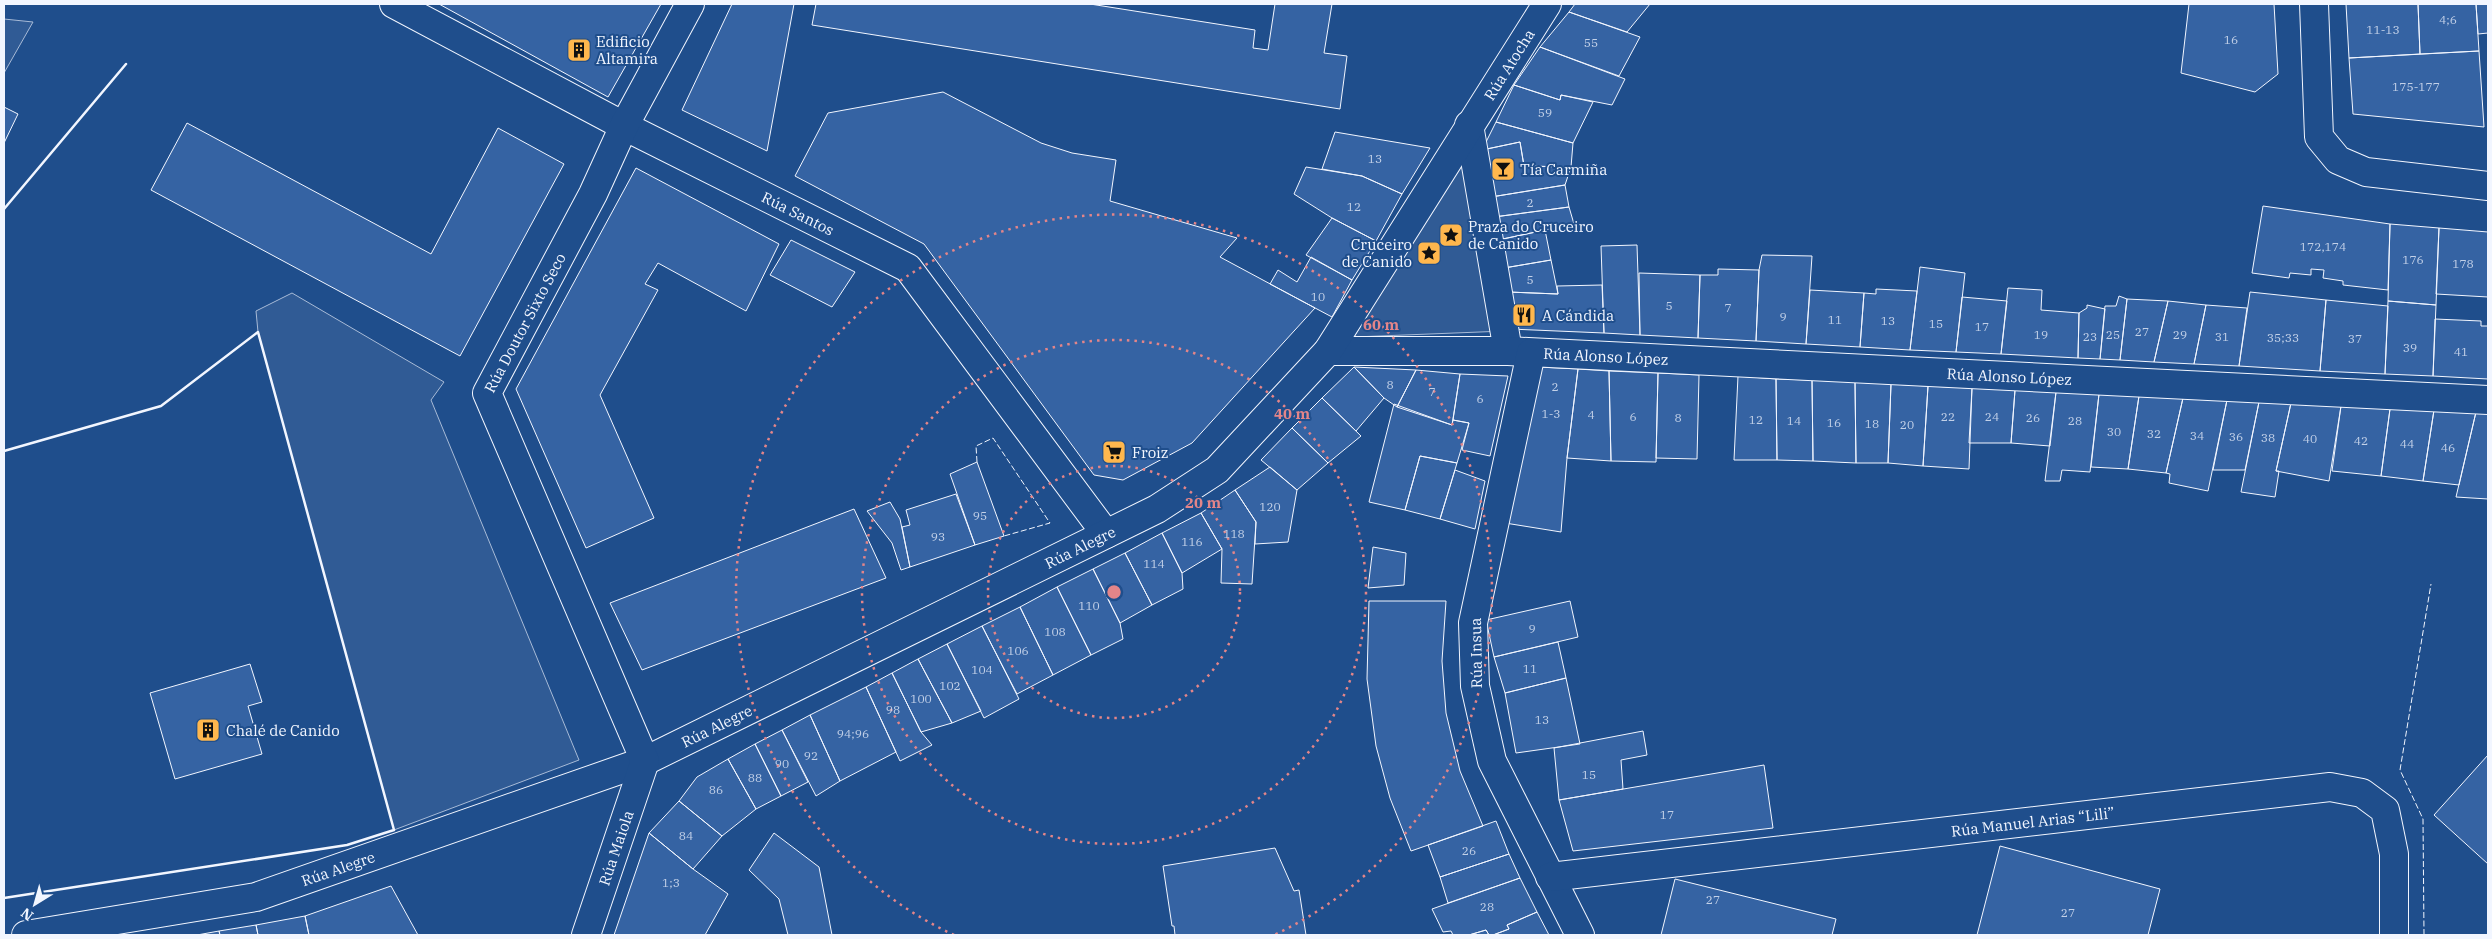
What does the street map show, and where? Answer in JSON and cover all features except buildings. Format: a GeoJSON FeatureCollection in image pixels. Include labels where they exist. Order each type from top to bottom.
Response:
{"type":"FeatureCollection","features":[{"type":"Feature","properties":{"kind":"street","name":"Rúa Santos"},"geometry":{"type":"LineString","coordinates":[[394,4],[624,126],[908,268],[1106,534]]}},
{"type":"Feature","properties":{"kind":"street","name":"Rúa Doutor Sixto Seco"},"geometry":{"type":"LineString","coordinates":[[645,761],[487,393],[593,194],[624,126],[690,4]]}},
{"type":"Feature","properties":{"kind":"street","name":"Rúa Atocha"},"geometry":{"type":"LineString","coordinates":[[1470,125],[1547,4]]}},
{"type":"Feature","properties":{"kind":"street"},"geometry":{"type":"LineString","coordinates":[[2314,4],[2319,137],[2338,160],[2366,172],[2488,186]]}},
{"type":"Feature","properties":{"kind":"street"},"geometry":{"type":"LineString","coordinates":[[1328,351],[1470,125]]}},
{"type":"Feature","properties":{"kind":"street"},"geometry":{"type":"LineString","coordinates":[[1328,351],[1520,352],[1470,125]]}},
{"type":"Feature","properties":{"kind":"street","name":"Rúa Alegre"},"geometry":{"type":"LineString","coordinates":[[26,935],[63,932],[256,898],[645,761],[1157,509],[1217,470],[1328,351]]}},
{"type":"Feature","properties":{"kind":"street","name":"Rúa Alonso López"},"geometry":{"type":"LineString","coordinates":[[1520,352],[2488,400]]}},
{"type":"Feature","properties":{"kind":"street","name":"Rúa Insua"},"geometry":{"type":"LineString","coordinates":[[1520,352],[1473,623],[1475,686],[1492,761],[1580,935]]}},
{"type":"Feature","properties":{"kind":"street","name":"Rúa Maiola"},"geometry":{"type":"LineString","coordinates":[[586,935],[645,761]]}},
{"type":"Feature","properties":{"kind":"street","name":"Rúa Manuel Arias “Lili”"},"geometry":{"type":"LineString","coordinates":[[1550,877],[2330,787],[2362,792],[2385,810],[2394,854],[2394,935]]}},
{"type":"Feature","properties":{"kind":"shaded area"},"geometry":{"type":"Polygon","coordinates":[[[4,19],[33,22],[4,73],[4,19]]]}},
{"type":"Feature","properties":{"kind":"shaded area","name":"Praza do Cruceiro de Canido"},"geometry":{"type":"Polygon","coordinates":[[[1472,139],[1505,331],[1354,337],[1472,139]]]}},
{"type":"Feature","properties":{"kind":"shaded area"},"geometry":{"type":"Polygon","coordinates":[[[292,293],[444,382],[431,400],[579,760],[394,830],[258,332],[256,311],[292,293]]]}},
{"type":"Feature","properties":{"kind":"fence"},"geometry":{"type":"LineString","coordinates":[[977,462],[976,446],[993,438],[1050,523],[1004,536]]}},
{"type":"Feature","properties":{"kind":"fence"},"geometry":{"type":"LineString","coordinates":[[2424,935],[2423,819],[2400,770],[2431,584]]}},
{"type":"Feature","properties":{"kind":"wall"},"geometry":{"type":"LineString","coordinates":[[4,209],[126,64]]}},
{"type":"Feature","properties":{"kind":"wall"},"geometry":{"type":"LineString","coordinates":[[4,451],[161,406],[258,332],[394,830],[347,845],[4,898]]}},
{"type":"Feature","properties":{"kind":"place","name":"Edificio Altamira"},"geometry":{"type":"Point","coordinates":[579,50]}},
{"type":"Feature","properties":{"kind":"place","name":"Tía Carmiña"},"geometry":{"type":"Point","coordinates":[1503,169]}},
{"type":"Feature","properties":{"kind":"place","name":"Praza do Cruceiro de Canido"},"geometry":{"type":"Point","coordinates":[1451,235]}},
{"type":"Feature","properties":{"kind":"place","name":"Cruceiro de Canido"},"geometry":{"type":"Point","coordinates":[1429,253]}},
{"type":"Feature","properties":{"kind":"place","name":"A Cándida"},"geometry":{"type":"Point","coordinates":[1524,315]}},
{"type":"Feature","properties":{"kind":"place","name":"Froiz"},"geometry":{"type":"Point","coordinates":[1114,452]}},
{"type":"Feature","properties":{"kind":"place","name":"Chalé de Canido"},"geometry":{"type":"Point","coordinates":[208,730]}}]}
